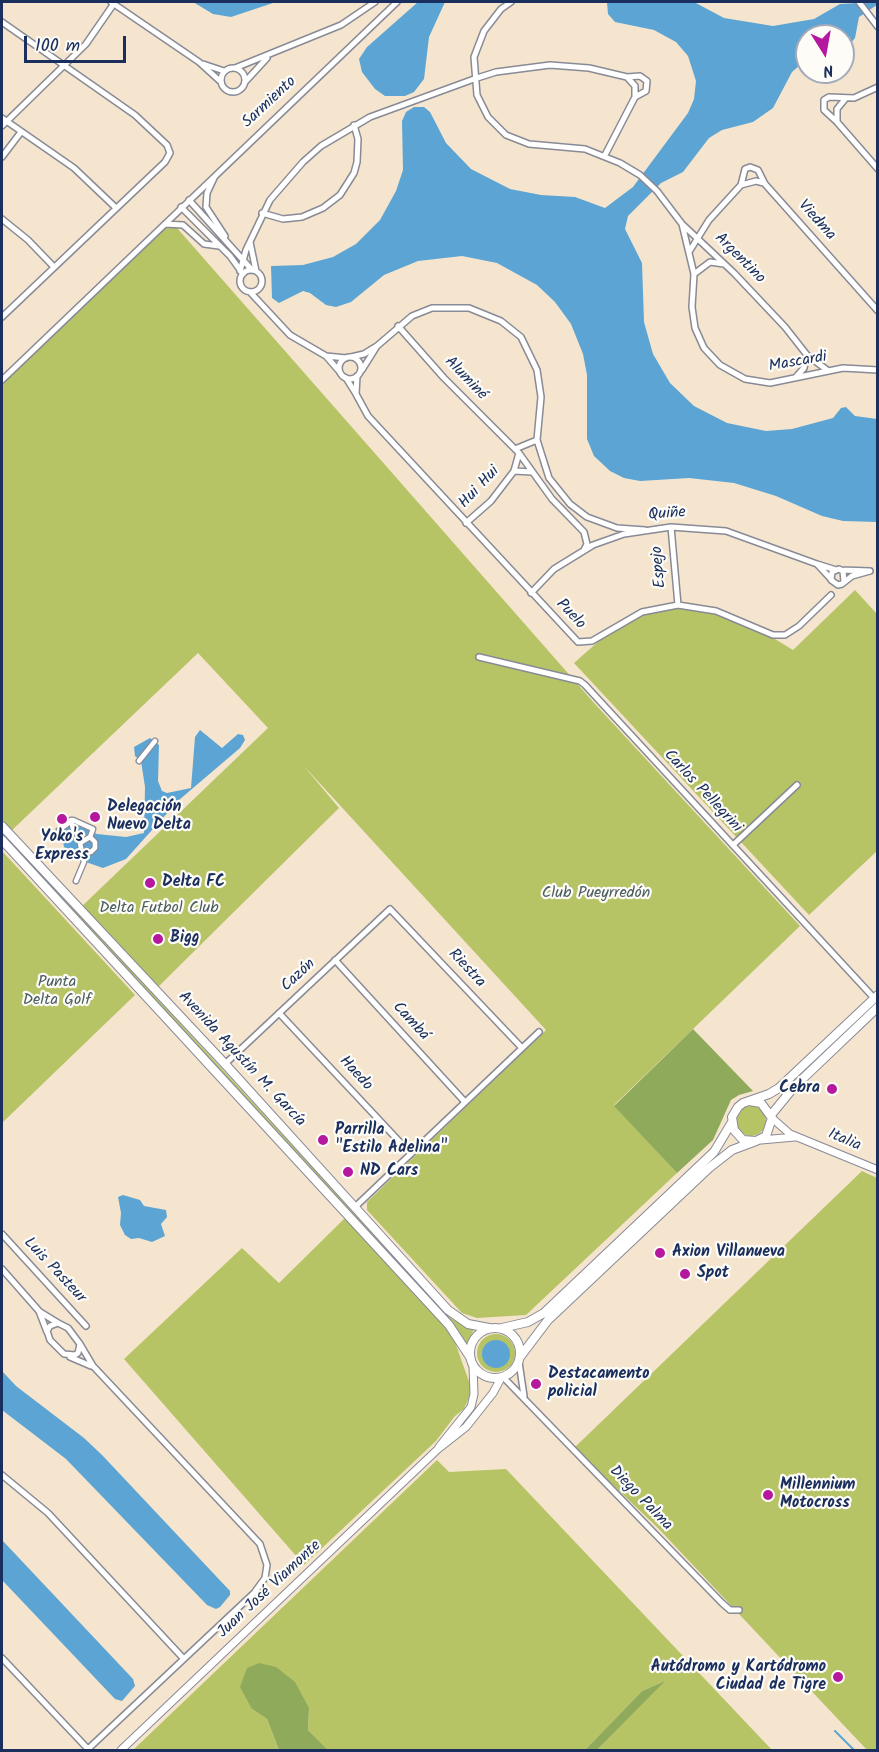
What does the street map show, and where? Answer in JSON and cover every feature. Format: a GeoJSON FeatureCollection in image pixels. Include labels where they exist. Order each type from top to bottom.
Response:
{"type":"FeatureCollection","features":[{"type":"Feature","properties":{"kind":"main road","name":"Avenida Agustín M. García"},"geometry":{"type":"LineString","coordinates":[[2,826],[225,1064],[457,1318],[468,1324],[489,1328]]}},
{"type":"Feature","properties":{"kind":"main road","name":"Avenida Agustín M. García"},"geometry":{"type":"LineString","coordinates":[[2,840],[453,1330],[470,1357]]}},
{"type":"Feature","properties":{"kind":"main road"},"geometry":{"type":"LineString","coordinates":[[876,996],[778,1088],[738,1107],[714,1152],[544,1313],[528,1322],[502,1328],[489,1328],[476,1336],[470,1349],[470,1357],[473,1366],[482,1376],[502,1377],[512,1372],[548,1320],[709,1168],[732,1150],[758,1140],[770,1130],[772,1116],[794,1087],[878,1007]]}},
{"type":"Feature","properties":{"kind":"main road"},"geometry":{"type":"LineString","coordinates":[[749,1101],[761,1103],[772,1116]]}},
{"type":"Feature","properties":{"kind":"main road"},"geometry":{"type":"LineString","coordinates":[[732,1122],[738,1136],[758,1140]]}},
{"type":"Feature","properties":{"kind":"main road"},"geometry":{"type":"LineString","coordinates":[[502,1328],[509,1331],[519,1343],[519,1360]]}},
{"type":"Feature","properties":{"kind":"street"},"geometry":{"type":"LineString","coordinates":[[115,207],[74,168],[3,122],[92,38],[115,2],[199,62],[221,82],[225,89],[232,92],[240,89],[271,55]]}},
{"type":"Feature","properties":{"kind":"street"},"geometry":{"type":"LineString","coordinates":[[199,62],[225,71],[235,68],[341,25],[375,2]]}},
{"type":"Feature","properties":{"kind":"street","name":"Sarmiento"},"geometry":{"type":"LineString","coordinates":[[2,380],[397,2]]}},
{"type":"Feature","properties":{"kind":"street"},"geometry":{"type":"LineString","coordinates":[[511,2],[493,19],[481,37],[474,57],[474,79],[482,108],[496,127],[507,135],[537,147],[575,147],[605,155],[640,175],[657,191],[682,224]]}},
{"type":"Feature","properties":{"kind":"street"},"geometry":{"type":"LineString","coordinates":[[859,2],[878,27]]}},
{"type":"Feature","properties":{"kind":"street"},"geometry":{"type":"LineString","coordinates":[[2,22],[135,115],[169,149],[169,156],[165,162],[115,207],[2,317]]}},
{"type":"Feature","properties":{"kind":"street"},"geometry":{"type":"LineString","coordinates":[[376,346],[359,374],[346,378],[326,356],[290,335],[262,302],[241,285],[244,259],[262,213],[277,191],[303,162],[321,146],[354,125],[406,102],[495,72],[550,65],[589,68],[627,77],[640,76],[647,81],[646,91],[635,97]]}},
{"type":"Feature","properties":{"kind":"street"},"geometry":{"type":"LineString","coordinates":[[235,68],[243,73],[244,83]]}},
{"type":"Feature","properties":{"kind":"street"},"geometry":{"type":"LineString","coordinates":[[221,82],[225,71]]}},
{"type":"Feature","properties":{"kind":"street"},"geometry":{"type":"LineString","coordinates":[[605,155],[635,97],[635,87],[627,77]]}},
{"type":"Feature","properties":{"kind":"street"},"geometry":{"type":"LineString","coordinates":[[878,87],[864,95],[846,98],[829,97],[824,100],[824,110],[878,168]]}},
{"type":"Feature","properties":{"kind":"street"},"geometry":{"type":"LineString","coordinates":[[837,122],[837,109],[846,98]]}},
{"type":"Feature","properties":{"kind":"street"},"geometry":{"type":"LineString","coordinates":[[262,213],[283,219],[294,218],[314,213],[332,202],[347,185],[357,162],[358,139],[354,125]]}},
{"type":"Feature","properties":{"kind":"street"},"geometry":{"type":"LineString","coordinates":[[2,157],[21,132]]}},
{"type":"Feature","properties":{"kind":"street","name":"Viedma"},"geometry":{"type":"LineString","coordinates":[[741,185],[742,174],[750,167],[758,170],[765,184],[878,311]]}},
{"type":"Feature","properties":{"kind":"street"},"geometry":{"type":"LineString","coordinates":[[218,172],[207,193],[206,207],[229,242],[236,245],[250,241]]}},
{"type":"Feature","properties":{"kind":"street"},"geometry":{"type":"LineString","coordinates":[[689,252],[709,220],[741,185],[756,181],[765,184]]}},
{"type":"Feature","properties":{"kind":"street"},"geometry":{"type":"LineString","coordinates":[[189,200],[262,278],[260,288],[262,302]]}},
{"type":"Feature","properties":{"kind":"street"},"geometry":{"type":"LineString","coordinates":[[181,207],[242,273]]}},
{"type":"Feature","properties":{"kind":"street"},"geometry":{"type":"LineString","coordinates":[[2,219],[28,240],[54,267]]}},
{"type":"Feature","properties":{"kind":"street","name":"Argentino"},"geometry":{"type":"LineString","coordinates":[[682,224],[727,266],[785,327],[807,355],[828,371]]}},
{"type":"Feature","properties":{"kind":"street","name":"Argentino"},"geometry":{"type":"LineString","coordinates":[[682,224],[694,274]]}},
{"type":"Feature","properties":{"kind":"street"},"geometry":{"type":"LineString","coordinates":[[163,225],[183,225],[204,244],[219,246]]}},
{"type":"Feature","properties":{"kind":"street"},"geometry":{"type":"LineString","coordinates":[[250,241],[254,270]]}},
{"type":"Feature","properties":{"kind":"street"},"geometry":{"type":"LineString","coordinates":[[694,274],[710,262],[727,266]]}},
{"type":"Feature","properties":{"kind":"street"},"geometry":{"type":"LineString","coordinates":[[242,273],[254,270]]}},
{"type":"Feature","properties":{"kind":"street","name":"Mascardi"},"geometry":{"type":"LineString","coordinates":[[694,274],[693,317],[699,339],[709,356],[745,379],[770,383],[828,371],[878,370]]}},
{"type":"Feature","properties":{"kind":"street"},"geometry":{"type":"LineString","coordinates":[[250,292],[260,288]]}},
{"type":"Feature","properties":{"kind":"street"},"geometry":{"type":"LineString","coordinates":[[340,371],[339,365],[348,358],[364,354],[398,326],[421,312],[458,306],[492,316],[512,328],[528,349],[537,370],[541,397],[537,440],[544,468],[559,492],[580,513],[607,525],[645,530]]}},
{"type":"Feature","properties":{"kind":"street","name":"Aluminé"},"geometry":{"type":"LineString","coordinates":[[398,326],[449,384],[517,451],[556,504],[584,532],[602,542]]}},
{"type":"Feature","properties":{"kind":"street"},"geometry":{"type":"LineString","coordinates":[[794,378],[804,368],[807,355]]}},
{"type":"Feature","properties":{"kind":"street"},"geometry":{"type":"LineString","coordinates":[[326,356],[348,358],[359,362],[356,394]]}},
{"type":"Feature","properties":{"kind":"street","name":"Puelo"},"geometry":{"type":"LineString","coordinates":[[346,378],[368,416],[465,524],[573,638],[583,643],[592,641],[642,612],[678,605],[716,611],[779,636],[791,633],[842,583]]}},
{"type":"Feature","properties":{"kind":"street"},"geometry":{"type":"LineString","coordinates":[[533,473],[514,471],[517,451],[537,440]]}},
{"type":"Feature","properties":{"kind":"street","name":"Hui Hui"},"geometry":{"type":"LineString","coordinates":[[465,524],[491,501],[514,471]]}},
{"type":"Feature","properties":{"kind":"street"},"geometry":{"type":"LineString","coordinates":[[607,525],[611,532],[609,538]]}},
{"type":"Feature","properties":{"kind":"street","name":"Quiñe"},"geometry":{"type":"LineString","coordinates":[[531,592],[554,569],[609,538],[671,527],[710,528],[740,534],[838,570],[870,571]]}},
{"type":"Feature","properties":{"kind":"street","name":"Espejo"},"geometry":{"type":"LineString","coordinates":[[671,527],[678,605]]}},
{"type":"Feature","properties":{"kind":"street"},"geometry":{"type":"LineString","coordinates":[[583,551],[587,544],[584,532]]}},
{"type":"Feature","properties":{"kind":"street"},"geometry":{"type":"LineString","coordinates":[[817,564],[830,579],[842,583]]}},
{"type":"Feature","properties":{"kind":"street"},"geometry":{"type":"LineString","coordinates":[[831,595],[830,579],[838,570],[845,575],[842,583]]}},
{"type":"Feature","properties":{"kind":"street"},"geometry":{"type":"LineString","coordinates":[[842,583],[852,576],[878,570]]}},
{"type":"Feature","properties":{"kind":"street","name":"Carlos Pellegrini"},"geometry":{"type":"LineString","coordinates":[[479,657],[580,681],[585,685],[876,996]]}},
{"type":"Feature","properties":{"kind":"street"},"geometry":{"type":"LineString","coordinates":[[139,761],[155,741]]}},
{"type":"Feature","properties":{"kind":"street"},"geometry":{"type":"LineString","coordinates":[[733,845],[796,785]]}},
{"type":"Feature","properties":{"kind":"street"},"geometry":{"type":"LineString","coordinates":[[59,830],[71,820]]}},
{"type":"Feature","properties":{"kind":"street"},"geometry":{"type":"LineString","coordinates":[[71,820],[93,830],[90,837],[82,840]]}},
{"type":"Feature","properties":{"kind":"street"},"geometry":{"type":"LineString","coordinates":[[71,820],[73,829],[82,840]]}},
{"type":"Feature","properties":{"kind":"street"},"geometry":{"type":"LineString","coordinates":[[83,852],[91,852],[95,848],[95,842],[90,837]]}},
{"type":"Feature","properties":{"kind":"street"},"geometry":{"type":"LineString","coordinates":[[76,881],[84,862],[80,848],[82,840]]}},
{"type":"Feature","properties":{"kind":"street","name":"Cazón"},"geometry":{"type":"LineString","coordinates":[[225,1064],[390,909]]}},
{"type":"Feature","properties":{"kind":"street","name":"Riestra"},"geometry":{"type":"LineString","coordinates":[[390,909],[522,1048]]}},
{"type":"Feature","properties":{"kind":"street","name":"Cambá"},"geometry":{"type":"LineString","coordinates":[[335,960],[465,1102]]}},
{"type":"Feature","properties":{"kind":"street","name":"Haedo"},"geometry":{"type":"LineString","coordinates":[[279,1013],[411,1154]]}},
{"type":"Feature","properties":{"kind":"street"},"geometry":{"type":"LineString","coordinates":[[355,1207],[539,1032]]}},
{"type":"Feature","properties":{"kind":"street","name":"Italia"},"geometry":{"type":"LineString","coordinates":[[772,1116],[785,1131],[878,1170]]}},
{"type":"Feature","properties":{"kind":"street","name":"Italia"},"geometry":{"type":"LineString","coordinates":[[758,1140],[800,1137]]}},
{"type":"Feature","properties":{"kind":"street","name":"Luis Pasteur"},"geometry":{"type":"LineString","coordinates":[[2,1234],[86,1326]]}},
{"type":"Feature","properties":{"kind":"street"},"geometry":{"type":"LineString","coordinates":[[2,1269],[39,1311],[68,1328],[93,1366],[264,1551],[267,1572],[261,1586],[88,1750],[2,1658]]}},
{"type":"Feature","properties":{"kind":"street"},"geometry":{"type":"LineString","coordinates":[[39,1311],[48,1336],[55,1346],[69,1356],[93,1366]]}},
{"type":"Feature","properties":{"kind":"street"},"geometry":{"type":"LineString","coordinates":[[48,1336],[50,1326],[58,1323]]}},
{"type":"Feature","properties":{"kind":"street"},"geometry":{"type":"LineString","coordinates":[[69,1356],[78,1353],[80,1344]]}},
{"type":"Feature","properties":{"kind":"street"},"geometry":{"type":"LineString","coordinates":[[519,1360],[524,1398]]}},
{"type":"Feature","properties":{"kind":"street","name":"Juan José Viamonte"},"geometry":{"type":"LineString","coordinates":[[438,1449],[471,1407],[474,1394],[473,1366]]}},
{"type":"Feature","properties":{"kind":"street","name":"Juan José Viamonte"},"geometry":{"type":"LineString","coordinates":[[121,1750],[438,1449],[466,1427],[494,1393],[502,1377]]}},
{"type":"Feature","properties":{"kind":"street","name":"Diego Palma"},"geometry":{"type":"LineString","coordinates":[[502,1377],[722,1603],[730,1610],[739,1610]]}},
{"type":"Feature","properties":{"kind":"street"},"geometry":{"type":"LineString","coordinates":[[2,1475],[48,1514],[183,1658]]}},
{"type":"Feature","properties":{"kind":"green space"},"geometry":{"type":"Polygon","coordinates":[[[170,220],[595,704],[800,926],[614,1105],[677,1173],[526,1315],[477,1318],[462,1313],[367,1210],[367,1202],[546,1030],[303,765],[339,808],[155,990],[79,909],[268,728],[198,653],[9,833],[2,825],[2,385],[170,220]]]}},
{"type":"Feature","properties":{"kind":"green space"},"geometry":{"type":"Polygon","coordinates":[[[855,590],[877,614],[877,851],[809,915],[574,663],[609,632],[630,620],[666,608],[691,608],[713,613],[775,639],[793,650],[855,590]]]}},
{"type":"Feature","properties":{"kind":"green space"},"geometry":{"type":"Polygon","coordinates":[[[2,830],[452,1319],[474,1329],[466,1346],[451,1321],[2,834],[2,830]]]}},
{"type":"Feature","properties":{"kind":"green space","name":"Punta Delta Golf"},"geometry":{"type":"Polygon","coordinates":[[[2,851],[135,995],[2,1123],[2,851]]]}},
{"type":"Feature","properties":{"kind":"green space"},"geometry":{"type":"Polygon","coordinates":[[[693,1029],[753,1091],[731,1100],[713,1140],[677,1173],[614,1106],[693,1029]]]}},
{"type":"Feature","properties":{"kind":"green space"},"geometry":{"type":"Polygon","coordinates":[[[751,1106],[762,1110],[766,1121],[762,1132],[751,1136],[740,1132],[736,1121],[740,1110],[751,1106]]]}},
{"type":"Feature","properties":{"kind":"green space"},"geometry":{"type":"Polygon","coordinates":[[[862,1171],[877,1178],[877,1750],[867,1750],[658,1528],[574,1448],[862,1171]]]}},
{"type":"Feature","properties":{"kind":"green space"},"geometry":{"type":"Polygon","coordinates":[[[345,1218],[451,1331],[472,1390],[464,1409],[455,1416],[436,1441],[304,1565],[124,1359],[242,1248],[279,1283],[345,1218]]]}},
{"type":"Feature","properties":{"kind":"green space"},"geometry":{"type":"Polygon","coordinates":[[[496,1334],[510,1339],[515,1353],[510,1367],[496,1372],[482,1367],[477,1353],[482,1339],[496,1334]]]}},
{"type":"Feature","properties":{"kind":"green space"},"geometry":{"type":"Polygon","coordinates":[[[437,1460],[449,1472],[506,1469],[772,1750],[597,1750],[663,1682],[642,1691],[585,1750],[328,1750],[308,1730],[309,1708],[252,1709],[267,1719],[279,1750],[133,1750],[437,1460]]]}},
{"type":"Feature","properties":{"kind":"green space"},"geometry":{"type":"Polygon","coordinates":[[[259,1663],[276,1667],[295,1682],[309,1708],[308,1730],[328,1750],[279,1750],[267,1719],[252,1709],[240,1687],[247,1668],[259,1663]]]}},
{"type":"Feature","properties":{"kind":"green space"},"geometry":{"type":"Polygon","coordinates":[[[665,1681],[597,1750],[585,1750],[642,1691],[665,1681]]]}},
{"type":"Feature","properties":{"kind":"water"},"geometry":{"type":"Polygon","coordinates":[[[193,2],[276,2],[231,17],[213,14],[193,2]]]}},
{"type":"Feature","properties":{"kind":"water"},"geometry":{"type":"Polygon","coordinates":[[[418,2],[445,2],[429,37],[424,79],[414,92],[405,96],[385,96],[375,89],[362,72],[359,59],[367,47],[418,2]]]}},
{"type":"Feature","properties":{"kind":"water"},"geometry":{"type":"Polygon","coordinates":[[[607,2],[694,2],[724,18],[773,26],[814,19],[840,4],[877,2],[877,5],[859,17],[855,38],[855,24],[795,24],[795,69],[773,108],[753,122],[722,130],[709,138],[683,172],[661,183],[628,216],[625,229],[642,263],[644,322],[653,354],[670,383],[694,406],[727,423],[766,431],[792,429],[833,418],[841,408],[846,407],[855,416],[877,419],[877,522],[843,521],[822,516],[776,496],[734,483],[689,478],[640,481],[624,478],[610,471],[594,456],[587,439],[587,375],[583,354],[571,324],[555,302],[537,285],[497,263],[462,256],[418,261],[384,275],[351,302],[336,307],[326,305],[310,293],[303,291],[279,303],[272,298],[271,266],[303,265],[333,257],[356,244],[380,220],[396,191],[403,170],[402,121],[406,112],[414,107],[424,107],[430,112],[446,143],[471,169],[510,189],[541,195],[575,197],[605,208],[633,187],[688,113],[694,99],[696,81],[688,56],[676,42],[654,30],[615,22],[608,14],[607,2]]]}},
{"type":"Feature","properties":{"kind":"water"},"geometry":{"type":"Polygon","coordinates":[[[200,730],[222,748],[238,734],[243,735],[245,740],[240,748],[179,800],[126,859],[103,868],[83,861],[64,847],[61,831],[72,823],[97,834],[126,837],[144,833],[145,787],[141,761],[135,756],[134,747],[150,738],[159,745],[158,781],[162,791],[167,793],[191,788],[195,737],[200,730]]]}},
{"type":"Feature","properties":{"kind":"water"},"geometry":{"type":"Polygon","coordinates":[[[123,1195],[140,1200],[144,1206],[166,1210],[167,1217],[161,1224],[165,1236],[152,1242],[139,1238],[131,1239],[125,1235],[120,1225],[121,1213],[118,1197],[123,1195]]]}},
{"type":"Feature","properties":{"kind":"water"},"geometry":{"type":"Polygon","coordinates":[[[496,1340],[506,1344],[510,1354],[506,1364],[496,1368],[486,1364],[482,1354],[486,1344],[496,1340]]]}},
{"type":"Feature","properties":{"kind":"water"},"geometry":{"type":"Polygon","coordinates":[[[2,1371],[16,1386],[84,1438],[102,1455],[230,1591],[230,1595],[220,1607],[216,1609],[207,1605],[66,1459],[2,1410],[2,1371]]]}},
{"type":"Feature","properties":{"kind":"water"},"geometry":{"type":"Polygon","coordinates":[[[2,1540],[133,1679],[135,1686],[122,1701],[115,1699],[2,1580],[2,1540]]]}},
{"type":"Feature","properties":{"kind":"waterway"},"geometry":{"type":"LineString","coordinates":[[835,1731],[854,1750]]}},
{"type":"Feature","properties":{"kind":"place","name":"Delegación Nuevo Delta"},"geometry":{"type":"Point","coordinates":[95,817]}},
{"type":"Feature","properties":{"kind":"place","name":"Yoko's Express"},"geometry":{"type":"Point","coordinates":[62,819]}},
{"type":"Feature","properties":{"kind":"place","name":"Delta FC"},"geometry":{"type":"Point","coordinates":[150,883]}},
{"type":"Feature","properties":{"kind":"place","name":"Bigg"},"geometry":{"type":"Point","coordinates":[158,939]}},
{"type":"Feature","properties":{"kind":"place","name":"Cebra"},"geometry":{"type":"Point","coordinates":[832,1089]}},
{"type":"Feature","properties":{"kind":"place","name":"Parrilla \"Estilo Adelina\""},"geometry":{"type":"Point","coordinates":[323,1140]}},
{"type":"Feature","properties":{"kind":"place","name":"ND Cars"},"geometry":{"type":"Point","coordinates":[348,1172]}},
{"type":"Feature","properties":{"kind":"place","name":"Axion Villanueva"},"geometry":{"type":"Point","coordinates":[660,1253]}},
{"type":"Feature","properties":{"kind":"place","name":"Spot"},"geometry":{"type":"Point","coordinates":[685,1274]}},
{"type":"Feature","properties":{"kind":"place","name":"Destacamento policial"},"geometry":{"type":"Point","coordinates":[536,1384]}},
{"type":"Feature","properties":{"kind":"place","name":"Millennium Motocross"},"geometry":{"type":"Point","coordinates":[768,1495]}},
{"type":"Feature","properties":{"kind":"place","name":"Autódromo y Kartódromo Ciudad de Tigre"},"geometry":{"type":"Point","coordinates":[838,1677]}},
{"type":"Feature","properties":{"kind":"park label","name":"Club Pueyrredón"},"geometry":{"type":"Point","coordinates":[596,894]}},
{"type":"Feature","properties":{"kind":"park label","name":"Delta Futbol Club"},"geometry":{"type":"Point","coordinates":[159,909]}}]}
